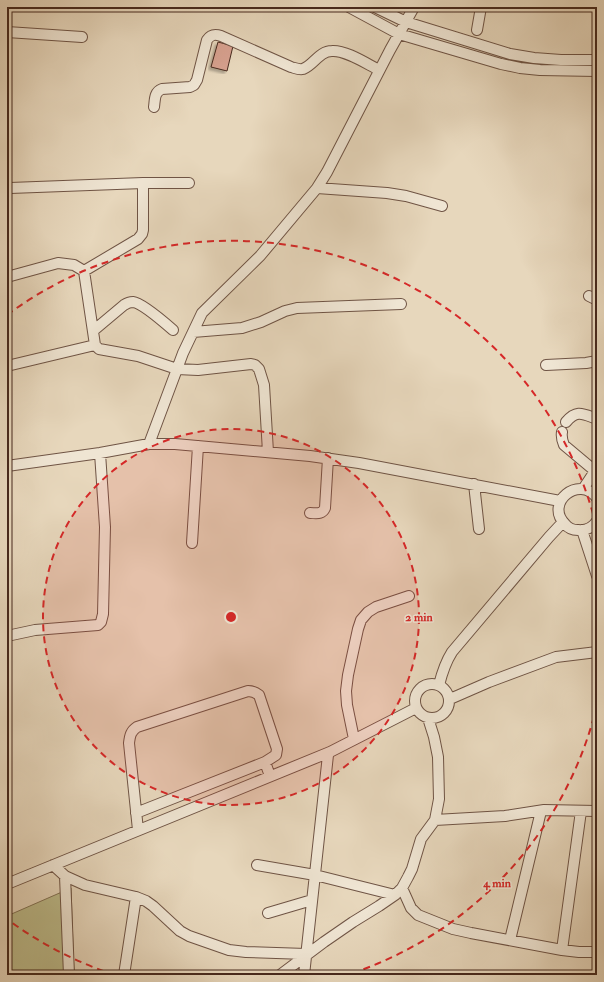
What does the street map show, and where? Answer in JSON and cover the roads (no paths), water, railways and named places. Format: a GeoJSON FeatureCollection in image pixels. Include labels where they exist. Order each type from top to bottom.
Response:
{"type":"FeatureCollection","features":[{"type":"Feature","properties":{"kind":"street"},"geometry":{"type":"LineString","coordinates":[[349,7],[399,34],[501,64],[540,70],[597,70]]}},
{"type":"Feature","properties":{"kind":"street"},"geometry":{"type":"LineString","coordinates":[[375,7],[406,22],[510,54],[561,60],[597,60]]}},
{"type":"Feature","properties":{"kind":"street"},"geometry":{"type":"LineString","coordinates":[[149,444],[183,353],[202,313],[260,256],[317,188],[327,172],[381,67],[414,7]]}},
{"type":"Feature","properties":{"kind":"street"},"geometry":{"type":"LineString","coordinates":[[477,30],[481,7]]}},
{"type":"Feature","properties":{"kind":"street"},"geometry":{"type":"LineString","coordinates":[[7,32],[82,37]]}},
{"type":"Feature","properties":{"kind":"street"},"geometry":{"type":"LineString","coordinates":[[154,108],[158,90],[190,87],[194,84],[197,80],[207,40],[209,36],[214,34],[222,36],[298,69],[305,68],[325,52],[333,51],[343,52],[381,67]]}},
{"type":"Feature","properties":{"kind":"street"},"geometry":{"type":"LineString","coordinates":[[84,271],[138,239],[142,234],[143,183]]}},
{"type":"Feature","properties":{"kind":"street"},"geometry":{"type":"LineString","coordinates":[[10,188],[143,183],[189,183]]}},
{"type":"Feature","properties":{"kind":"street"},"geometry":{"type":"LineString","coordinates":[[317,188],[387,193],[406,196],[442,206]]}},
{"type":"Feature","properties":{"kind":"street"},"geometry":{"type":"LineString","coordinates":[[7,277],[58,263],[74,265],[84,271]]}},
{"type":"Feature","properties":{"kind":"street"},"geometry":{"type":"LineString","coordinates":[[84,271],[95,345],[99,349],[138,356],[177,369],[198,370],[251,364],[259,369],[265,391],[268,452]]}},
{"type":"Feature","properties":{"kind":"street"},"geometry":{"type":"LineString","coordinates":[[93,331],[129,302],[135,302],[141,305],[173,330]]}},
{"type":"Feature","properties":{"kind":"street"},"geometry":{"type":"LineString","coordinates":[[193,332],[242,328],[261,322],[285,311],[297,308],[401,304]]}},
{"type":"Feature","properties":{"kind":"street"},"geometry":{"type":"LineString","coordinates":[[7,366],[95,345]]}},
{"type":"Feature","properties":{"kind":"street"},"geometry":{"type":"LineString","coordinates":[[546,365],[597,361]]}},
{"type":"Feature","properties":{"kind":"street"},"geometry":{"type":"LineString","coordinates":[[583,489],[596,470],[564,445],[561,436],[564,427],[572,415],[582,414],[597,419]]}},
{"type":"Feature","properties":{"kind":"street"},"geometry":{"type":"LineString","coordinates":[[7,466],[149,444],[175,444],[328,458],[560,501]]}},
{"type":"Feature","properties":{"kind":"street"},"geometry":{"type":"LineString","coordinates":[[192,543],[198,446]]}},
{"type":"Feature","properties":{"kind":"street"},"geometry":{"type":"LineString","coordinates":[[7,636],[34,630],[98,625],[101,622],[103,614],[105,527],[100,452]]}},
{"type":"Feature","properties":{"kind":"street"},"geometry":{"type":"LineString","coordinates":[[310,513],[323,512],[325,508],[328,458]]}},
{"type":"Feature","properties":{"kind":"street"},"geometry":{"type":"LineString","coordinates":[[474,484],[479,528]]}},
{"type":"Feature","properties":{"kind":"street"},"geometry":{"type":"LineString","coordinates":[[596,494],[583,489],[573,490],[567,493],[560,501],[558,510],[563,522],[568,527],[575,530],[589,528],[597,521]]}},
{"type":"Feature","properties":{"kind":"street"},"geometry":{"type":"LineString","coordinates":[[439,685],[443,669],[452,652],[563,522]]}},
{"type":"Feature","properties":{"kind":"street"},"geometry":{"type":"LineString","coordinates":[[582,530],[597,576]]}},
{"type":"Feature","properties":{"kind":"street"},"geometry":{"type":"LineString","coordinates":[[354,739],[347,705],[346,691],[348,675],[361,620],[368,612],[376,607],[409,596]]}},
{"type":"Feature","properties":{"kind":"street"},"geometry":{"type":"LineString","coordinates":[[450,699],[489,682],[556,657],[597,652]]}},
{"type":"Feature","properties":{"kind":"street"},"geometry":{"type":"LineString","coordinates":[[427,685],[439,685],[448,693],[450,699],[447,710],[444,714],[434,719],[423,716],[416,708],[415,697],[418,692],[427,685]]}},
{"type":"Feature","properties":{"kind":"street"},"geometry":{"type":"LineString","coordinates":[[136,813],[265,762],[276,755],[277,749],[256,692],[252,691],[137,727],[132,730],[129,743],[136,813],[138,830]]}},
{"type":"Feature","properties":{"kind":"street"},"geometry":{"type":"LineString","coordinates":[[7,884],[330,752],[416,708]]}},
{"type":"Feature","properties":{"kind":"street"},"geometry":{"type":"LineString","coordinates":[[280,975],[306,954],[379,906],[398,891],[408,877],[421,839],[435,820],[439,800],[438,757],[428,718]]}},
{"type":"Feature","properties":{"kind":"street"},"geometry":{"type":"LineString","coordinates":[[304,975],[328,755],[330,752]]}},
{"type":"Feature","properties":{"kind":"street"},"geometry":{"type":"LineString","coordinates":[[265,762],[270,776]]}},
{"type":"Feature","properties":{"kind":"street"},"geometry":{"type":"LineString","coordinates":[[562,950],[581,810]]}},
{"type":"Feature","properties":{"kind":"street"},"geometry":{"type":"LineString","coordinates":[[435,820],[505,816],[541,811],[597,811]]}},
{"type":"Feature","properties":{"kind":"street"},"geometry":{"type":"LineString","coordinates":[[510,940],[541,811]]}},
{"type":"Feature","properties":{"kind":"street"},"geometry":{"type":"LineString","coordinates":[[53,865],[65,876],[85,885],[136,897],[146,901],[180,931],[196,939],[229,950],[306,954]]}},
{"type":"Feature","properties":{"kind":"street"},"geometry":{"type":"LineString","coordinates":[[257,865],[315,875],[376,890],[398,891],[418,915],[453,929],[562,950],[597,952]]}},
{"type":"Feature","properties":{"kind":"street"},"geometry":{"type":"LineString","coordinates":[[65,876],[69,975]]}},
{"type":"Feature","properties":{"kind":"street"},"geometry":{"type":"LineString","coordinates":[[376,890],[379,906]]}},
{"type":"Feature","properties":{"kind":"street"},"geometry":{"type":"LineString","coordinates":[[124,975],[136,897]]}},
{"type":"Feature","properties":{"kind":"street"},"geometry":{"type":"LineString","coordinates":[[268,913],[312,900]]}}]}
